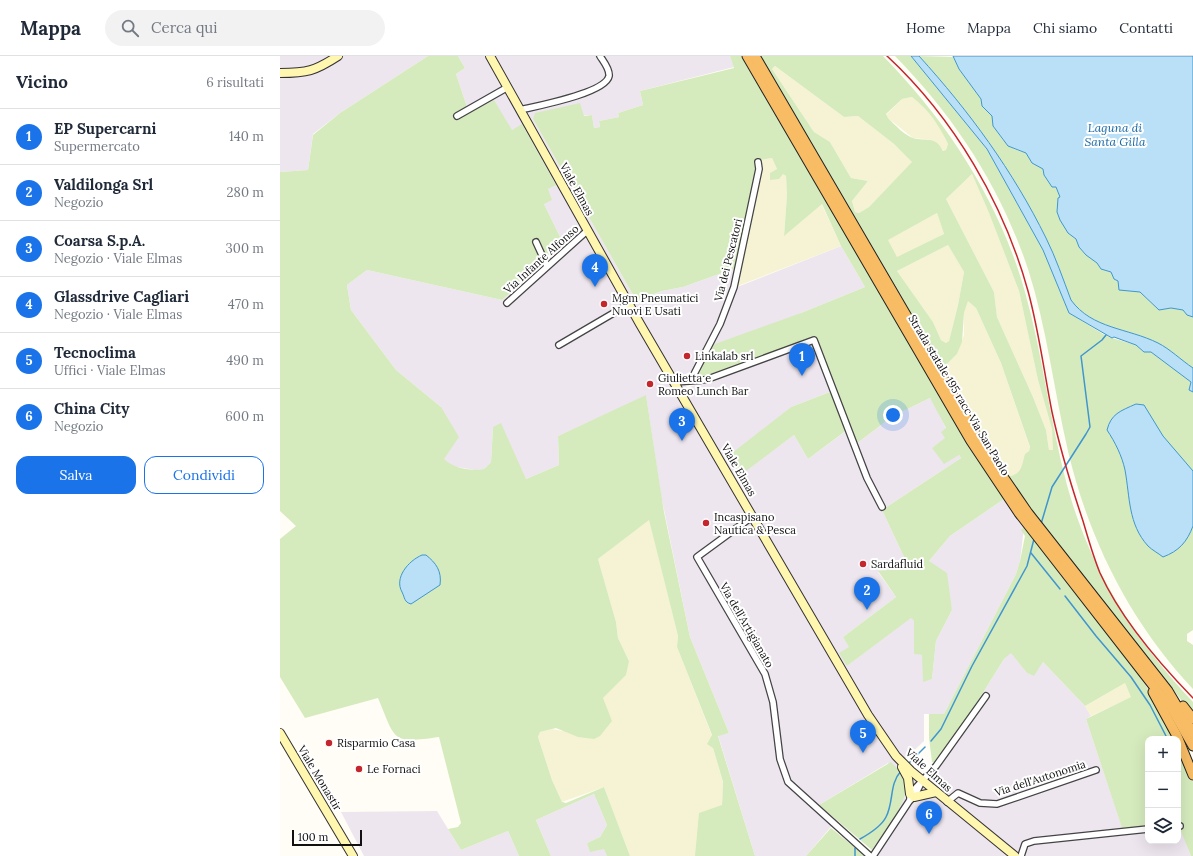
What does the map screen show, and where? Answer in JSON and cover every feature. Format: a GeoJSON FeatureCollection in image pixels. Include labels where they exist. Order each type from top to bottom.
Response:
{"type":"FeatureCollection","features":[{"type":"Feature","properties":{"kind":"highway","name":"Strada statale 195 racc Via San Paolo"},"geometry":{"type":"LineString","coordinates":[[747,56],[971,441],[1109,622],[1173,711],[1193,746]]}},
{"type":"Feature","properties":{"kind":"highway","name":"Strada statale 195 racc Via San Paolo"},"geometry":{"type":"LineString","coordinates":[[755,56],[1006,488]]}},
{"type":"Feature","properties":{"kind":"highway","name":"Strada statale 195 racc Via San Paolo"},"geometry":{"type":"LineString","coordinates":[[1109,622],[1168,691],[1193,732]]}},
{"type":"Feature","properties":{"kind":"highway"},"geometry":{"type":"LineString","coordinates":[[1140,666],[1141,675],[1177,736],[1193,775]]}},
{"type":"Feature","properties":{"kind":"highway"},"geometry":{"type":"LineString","coordinates":[[1168,691],[1175,695],[1193,718]]}},
{"type":"Feature","properties":{"kind":"main road"},"geometry":{"type":"LineString","coordinates":[[280,74],[303,73],[318,68],[338,56]]}},
{"type":"Feature","properties":{"kind":"main road","name":"Viale Elmas"},"geometry":{"type":"LineString","coordinates":[[490,56],[629,304],[854,692],[896,755],[922,781],[1016,856]]}},
{"type":"Feature","properties":{"kind":"main road","name":"Viale Monastir"},"geometry":{"type":"LineString","coordinates":[[280,733],[353,856]]}},
{"type":"Feature","properties":{"kind":"main road"},"geometry":{"type":"LineString","coordinates":[[896,755],[908,778],[911,797],[936,792]]}},
{"type":"Feature","properties":{"kind":"street"},"geometry":{"type":"LineString","coordinates":[[520,110],[581,95],[606,81],[609,70],[600,56]]}},
{"type":"Feature","properties":{"kind":"street"},"geometry":{"type":"LineString","coordinates":[[457,116],[508,87]]}},
{"type":"Feature","properties":{"kind":"street","name":"Via dei Pescatori"},"geometry":{"type":"LineString","coordinates":[[691,380],[720,324],[734,287],[760,169],[758,162]]}},
{"type":"Feature","properties":{"kind":"street","name":"Via Infante Alfonso"},"geometry":{"type":"LineString","coordinates":[[507,303],[588,230]]}},
{"type":"Feature","properties":{"kind":"street"},"geometry":{"type":"LineString","coordinates":[[536,242],[547,266]]}},
{"type":"Feature","properties":{"kind":"street"},"geometry":{"type":"LineString","coordinates":[[559,345],[629,304]]}},
{"type":"Feature","properties":{"kind":"street"},"geometry":{"type":"LineString","coordinates":[[675,382],[691,380],[697,382],[708,379],[814,340],[867,478],[882,507]]}},
{"type":"Feature","properties":{"kind":"street","name":"Via dell'Artigianato"},"geometry":{"type":"LineString","coordinates":[[753,516],[697,557],[765,674],[773,702],[780,759],[788,782],[870,856]]}},
{"type":"Feature","properties":{"kind":"street"},"geometry":{"type":"LineString","coordinates":[[873,856],[922,781],[936,766],[986,696]]}},
{"type":"Feature","properties":{"kind":"street","name":"Via dell'Autonomia"},"geometry":{"type":"LineString","coordinates":[[947,802],[955,794],[960,794],[980,804],[997,804],[1096,770]]}},
{"type":"Feature","properties":{"kind":"street"},"geometry":{"type":"LineString","coordinates":[[1021,856],[1023,847],[1027,842],[1145,829]]}},
{"type":"Feature","properties":{"kind":"shaded area"},"geometry":{"type":"Polygon","coordinates":[[[280,56],[428,56],[340,113],[313,134],[308,170],[280,172],[280,56]]]}},
{"type":"Feature","properties":{"kind":"shaded area"},"geometry":{"type":"Polygon","coordinates":[[[458,56],[730,56],[734,67],[640,91],[643,105],[618,113],[619,117],[599,121],[600,127],[594,128],[592,115],[533,119],[636,300],[662,291],[683,287],[736,268],[732,289],[841,246],[865,287],[801,313],[680,377],[687,388],[814,342],[830,392],[791,407],[777,419],[775,449],[794,435],[808,459],[846,431],[856,444],[893,416],[930,398],[935,405],[946,429],[946,438],[933,448],[959,455],[961,458],[882,510],[904,557],[887,570],[878,572],[896,597],[843,637],[850,647],[847,666],[911,617],[914,621],[914,653],[922,655],[932,679],[936,641],[952,610],[929,561],[950,536],[1004,499],[1024,527],[1020,561],[1016,574],[944,714],[924,714],[924,741],[904,760],[921,775],[923,775],[935,763],[966,720],[1004,659],[1011,652],[1027,673],[1034,675],[1043,662],[1085,706],[1091,716],[1086,719],[1122,827],[1145,826],[1145,844],[1181,844],[1181,829],[1191,856],[869,856],[881,835],[888,763],[819,805],[836,821],[806,856],[755,856],[718,735],[729,733],[690,637],[661,495],[646,396],[558,436],[559,465],[526,479],[493,427],[491,462],[484,469],[475,470],[451,466],[444,460],[441,407],[396,370],[351,310],[347,285],[367,270],[502,300],[564,245],[544,204],[548,189],[555,184],[523,125],[512,130],[469,113],[456,74],[465,68],[458,56]]]}},
{"type":"Feature","properties":{"kind":"shaded area"},"geometry":{"type":"Polygon","coordinates":[[[775,66],[844,117],[858,116],[894,144],[913,162],[869,207],[859,213],[855,212],[852,201],[868,181],[851,178],[830,142],[814,132],[772,69],[775,66]]]}},
{"type":"Feature","properties":{"kind":"shaded area"},"geometry":{"type":"Polygon","coordinates":[[[912,97],[924,106],[940,127],[948,144],[946,150],[944,151],[932,140],[913,138],[886,115],[902,99],[912,97]]]}},
{"type":"Feature","properties":{"kind":"shaded area"},"geometry":{"type":"Polygon","coordinates":[[[772,158],[777,169],[786,176],[787,195],[784,235],[821,203],[841,246],[735,287],[761,174],[761,160],[772,158]]]}},
{"type":"Feature","properties":{"kind":"shaded area"},"geometry":{"type":"Polygon","coordinates":[[[972,174],[989,213],[1019,291],[1038,380],[1052,429],[1054,450],[1049,450],[1046,430],[1033,397],[997,317],[994,292],[946,199],[972,174]]]}},
{"type":"Feature","properties":{"kind":"shaded area"},"geometry":{"type":"Polygon","coordinates":[[[937,213],[944,234],[897,258],[887,240],[937,213]]]}},
{"type":"Feature","properties":{"kind":"shaded area"},"geometry":{"type":"Polygon","coordinates":[[[948,245],[964,272],[949,341],[946,343],[941,340],[933,322],[897,271],[948,245]]]}},
{"type":"Feature","properties":{"kind":"shaded area"},"geometry":{"type":"Polygon","coordinates":[[[968,300],[976,308],[1001,363],[1030,448],[1020,471],[1015,475],[1010,476],[1005,472],[947,374],[945,366],[957,354],[964,335],[964,313],[968,300]]]}},
{"type":"Feature","properties":{"kind":"shaded area"},"geometry":{"type":"Polygon","coordinates":[[[649,519],[678,636],[677,647],[712,736],[713,748],[723,783],[722,805],[695,856],[630,856],[604,787],[562,802],[552,780],[538,737],[540,732],[552,729],[562,731],[603,698],[629,661],[618,638],[616,622],[598,559],[649,519]]]}},
{"type":"Feature","properties":{"kind":"shaded area"},"geometry":{"type":"Polygon","coordinates":[[[1125,683],[1132,697],[1091,716],[1085,706],[1125,683]]]}},
{"type":"Feature","properties":{"kind":"shaded area"},"geometry":{"type":"Polygon","coordinates":[[[594,794],[607,825],[600,837],[587,843],[599,849],[605,849],[607,856],[551,856],[536,820],[594,794]]]}},
{"type":"Feature","properties":{"kind":"shaded area"},"geometry":{"type":"Polygon","coordinates":[[[437,811],[461,850],[508,831],[519,856],[364,856],[341,812],[437,811]]]}},
{"type":"Feature","properties":{"kind":"green space"},"geometry":{"type":"Polygon","coordinates":[[[428,56],[458,56],[465,68],[456,74],[469,113],[494,100],[512,130],[522,124],[556,185],[548,189],[552,200],[544,204],[564,245],[502,300],[367,270],[347,285],[351,310],[396,370],[441,407],[459,437],[444,459],[458,467],[473,470],[484,469],[491,462],[493,427],[501,423],[526,479],[559,465],[558,436],[646,395],[664,512],[690,637],[729,733],[718,736],[755,856],[695,856],[699,813],[722,805],[723,782],[713,748],[707,744],[712,735],[677,647],[678,636],[649,520],[598,559],[616,622],[618,638],[629,661],[626,675],[603,698],[612,721],[600,736],[594,739],[578,737],[556,728],[540,732],[538,737],[552,780],[562,802],[566,803],[604,787],[630,856],[607,856],[604,849],[590,852],[587,843],[600,837],[607,825],[594,794],[536,820],[551,856],[519,856],[508,831],[461,850],[448,829],[458,827],[461,823],[439,737],[411,740],[403,739],[397,736],[392,731],[388,723],[378,698],[305,718],[280,677],[280,539],[296,526],[280,511],[280,172],[308,170],[313,135],[340,113],[428,56]]]}},
{"type":"Feature","properties":{"kind":"green space"},"geometry":{"type":"Polygon","coordinates":[[[730,56],[741,56],[956,423],[998,490],[1011,484],[759,56],[883,56],[907,81],[950,136],[969,165],[986,196],[1014,259],[1025,292],[1037,340],[1067,485],[1076,515],[1088,545],[1101,574],[1133,628],[1172,679],[1193,702],[1193,715],[1131,638],[1116,641],[1158,704],[1174,736],[1145,736],[1145,826],[1122,828],[1086,719],[1131,697],[1125,683],[1085,706],[1043,662],[1034,676],[1027,673],[1011,653],[1004,659],[966,720],[935,763],[932,762],[929,738],[929,714],[944,714],[1016,574],[1020,561],[1025,536],[1021,530],[1024,527],[1004,499],[950,536],[929,561],[947,573],[952,610],[936,641],[932,679],[923,682],[922,655],[914,654],[914,621],[911,618],[847,666],[839,653],[849,647],[843,637],[896,597],[878,571],[887,570],[904,557],[882,510],[961,458],[959,455],[944,464],[932,448],[945,438],[941,432],[946,428],[930,398],[893,416],[856,444],[817,340],[697,378],[712,345],[801,313],[865,287],[841,246],[822,204],[784,236],[787,195],[786,176],[783,174],[779,179],[770,180],[770,173],[777,169],[772,158],[754,161],[756,170],[736,268],[683,287],[662,291],[636,300],[533,119],[535,113],[580,103],[584,116],[592,115],[594,128],[600,127],[599,121],[619,117],[618,113],[643,105],[640,91],[734,68],[730,56]],[[775,66],[772,69],[814,132],[830,142],[851,178],[868,181],[852,201],[855,212],[859,213],[869,207],[912,162],[894,144],[858,116],[844,117],[775,66]],[[912,97],[902,99],[886,114],[888,118],[906,135],[913,138],[934,141],[943,151],[946,150],[948,144],[941,130],[928,113],[912,97]],[[972,174],[946,199],[994,292],[997,317],[1033,397],[1046,430],[1049,450],[1053,450],[1052,429],[1038,380],[1019,291],[989,213],[972,174]],[[937,213],[888,240],[897,257],[944,234],[937,213]],[[948,245],[897,271],[933,322],[941,340],[946,343],[949,341],[964,272],[948,245]],[[968,301],[964,313],[962,342],[957,354],[945,366],[947,374],[1005,472],[1010,476],[1014,475],[1021,468],[1025,454],[1029,451],[1030,447],[1001,363],[976,308],[968,301]]]}},
{"type":"Feature","properties":{"kind":"green space"},"geometry":{"type":"Polygon","coordinates":[[[895,56],[911,56],[987,149],[1043,250],[1069,313],[1103,334],[1136,345],[1144,352],[1151,352],[1191,382],[1189,390],[1193,392],[1193,630],[1187,634],[1187,641],[1193,645],[1193,689],[1170,663],[1131,608],[1100,548],[1077,484],[1068,451],[1035,291],[1017,239],[1004,210],[974,155],[956,129],[917,79],[895,56]]]}},
{"type":"Feature","properties":{"kind":"green space"},"geometry":{"type":"Polygon","coordinates":[[[919,56],[954,57],[959,69],[981,99],[982,106],[992,116],[993,126],[1003,140],[1014,149],[1026,153],[1032,163],[1043,169],[1044,175],[1052,187],[1056,187],[1060,197],[1058,198],[1057,213],[1068,233],[1076,239],[1079,247],[1086,255],[1097,263],[1101,269],[1111,272],[1114,279],[1140,292],[1159,310],[1171,308],[1183,310],[1187,315],[1193,317],[1193,368],[1163,352],[1111,330],[1082,311],[1071,300],[1050,246],[1019,189],[989,142],[955,98],[919,56]]]}},
{"type":"Feature","properties":{"kind":"green space"},"geometry":{"type":"Polygon","coordinates":[[[830,392],[847,430],[808,459],[794,435],[738,477],[727,457],[791,407],[830,392]]]}},
{"type":"Feature","properties":{"kind":"green space"},"geometry":{"type":"Polygon","coordinates":[[[1181,751],[1193,782],[1193,856],[1191,856],[1181,831],[1181,751]]]}},
{"type":"Feature","properties":{"kind":"green space"},"geometry":{"type":"Polygon","coordinates":[[[891,762],[904,776],[906,784],[905,794],[902,804],[872,850],[819,805],[891,762]]]}},
{"type":"Feature","properties":{"kind":"green space"},"geometry":{"type":"Polygon","coordinates":[[[831,828],[865,856],[806,856],[831,828]]]}},
{"type":"Feature","properties":{"kind":"water"},"geometry":{"type":"Polygon","coordinates":[[[911,56],[919,56],[955,98],[989,142],[1019,189],[1046,238],[1071,300],[1089,317],[1111,327],[1147,338],[1171,351],[1193,368],[1193,392],[1189,390],[1191,382],[1151,352],[1144,352],[1136,345],[1114,337],[1112,338],[1069,313],[1043,250],[987,149],[911,56]]]}},
{"type":"Feature","properties":{"kind":"water","name":"Laguna di Santa Gilla"},"geometry":{"type":"Polygon","coordinates":[[[953,56],[1193,56],[1193,317],[1187,315],[1183,310],[1171,308],[1159,310],[1140,292],[1119,290],[1118,281],[1114,279],[1111,272],[1101,269],[1097,263],[1086,255],[1079,247],[1076,239],[1068,233],[1060,220],[1057,212],[1058,198],[1060,197],[1056,187],[1052,187],[1044,175],[1043,169],[1032,163],[1026,153],[1008,146],[993,126],[992,116],[982,106],[981,99],[959,69],[953,56]]]}},
{"type":"Feature","properties":{"kind":"water"},"geometry":{"type":"Polygon","coordinates":[[[1136,404],[1144,405],[1163,436],[1193,471],[1193,526],[1182,545],[1174,552],[1163,557],[1148,546],[1141,538],[1137,529],[1131,510],[1124,465],[1118,449],[1107,430],[1111,420],[1117,414],[1136,404]]]}},
{"type":"Feature","properties":{"kind":"water"},"geometry":{"type":"Polygon","coordinates":[[[422,555],[426,555],[438,568],[440,585],[411,604],[405,600],[400,587],[401,576],[412,561],[422,555]]]}},
{"type":"Feature","properties":{"kind":"waterway"},"geometry":{"type":"LineString","coordinates":[[1041,524],[1052,487],[1090,427],[1081,356],[1102,340],[1106,335]]}},
{"type":"Feature","properties":{"kind":"waterway"},"geometry":{"type":"LineString","coordinates":[[931,741],[941,729],[972,666],[1027,566],[1034,539]]}},
{"type":"Feature","properties":{"kind":"waterway"},"geometry":{"type":"LineString","coordinates":[[1031,553],[1060,589]]}},
{"type":"Feature","properties":{"kind":"waterway"},"geometry":{"type":"LineString","coordinates":[[1065,596],[1096,636],[1131,677],[1150,705],[1166,736]]}},
{"type":"Feature","properties":{"kind":"waterway"},"geometry":{"type":"LineString","coordinates":[[909,763],[925,747]]}},
{"type":"Feature","properties":{"kind":"waterway"},"geometry":{"type":"LineString","coordinates":[[860,839],[884,821],[890,805],[893,787],[897,776],[901,771]]}},
{"type":"Feature","properties":{"kind":"waterway"},"geometry":{"type":"LineString","coordinates":[[855,848],[855,856]]}},
{"type":"Feature","properties":{"kind":"railway"},"geometry":{"type":"LineString","coordinates":[[887,56],[911,80],[955,135],[974,164],[991,195],[1018,258],[1028,291],[1059,440],[1074,494],[1100,573],[1118,607],[1129,623],[1154,655],[1193,698]]}},
{"type":"Feature","properties":{"kind":"place","name":"Glassdrive Cagliari"},"geometry":{"type":"Point","coordinates":[595,287]}},
{"type":"Feature","properties":{"kind":"place","name":"Mgm Pneumatici Nuovi E Usati"},"geometry":{"type":"Point","coordinates":[604,304]}},
{"type":"Feature","properties":{"kind":"place","name":"Linkalab srl"},"geometry":{"type":"Point","coordinates":[687,356]}},
{"type":"Feature","properties":{"kind":"place","name":"EP Supercarni"},"geometry":{"type":"Point","coordinates":[802,376]}},
{"type":"Feature","properties":{"kind":"place","name":"Giulietta e Romeo Lunch Bar"},"geometry":{"type":"Point","coordinates":[650,384]}},
{"type":"Feature","properties":{"kind":"place","name":"Coarsa S.p.A."},"geometry":{"type":"Point","coordinates":[682,441]}},
{"type":"Feature","properties":{"kind":"place","name":"Incaspisano Nautica & Pesca"},"geometry":{"type":"Point","coordinates":[706,523]}},
{"type":"Feature","properties":{"kind":"place","name":"Sardafluid"},"geometry":{"type":"Point","coordinates":[863,564]}},
{"type":"Feature","properties":{"kind":"place","name":"Valdilonga Srl"},"geometry":{"type":"Point","coordinates":[867,610]}},
{"type":"Feature","properties":{"kind":"place","name":"Risparmio Casa"},"geometry":{"type":"Point","coordinates":[329,743]}},
{"type":"Feature","properties":{"kind":"place","name":"Tecnoclima"},"geometry":{"type":"Point","coordinates":[863,753]}},
{"type":"Feature","properties":{"kind":"place","name":"Le Fornaci"},"geometry":{"type":"Point","coordinates":[359,769]}},
{"type":"Feature","properties":{"kind":"place","name":"China City"},"geometry":{"type":"Point","coordinates":[929,834]}}]}
